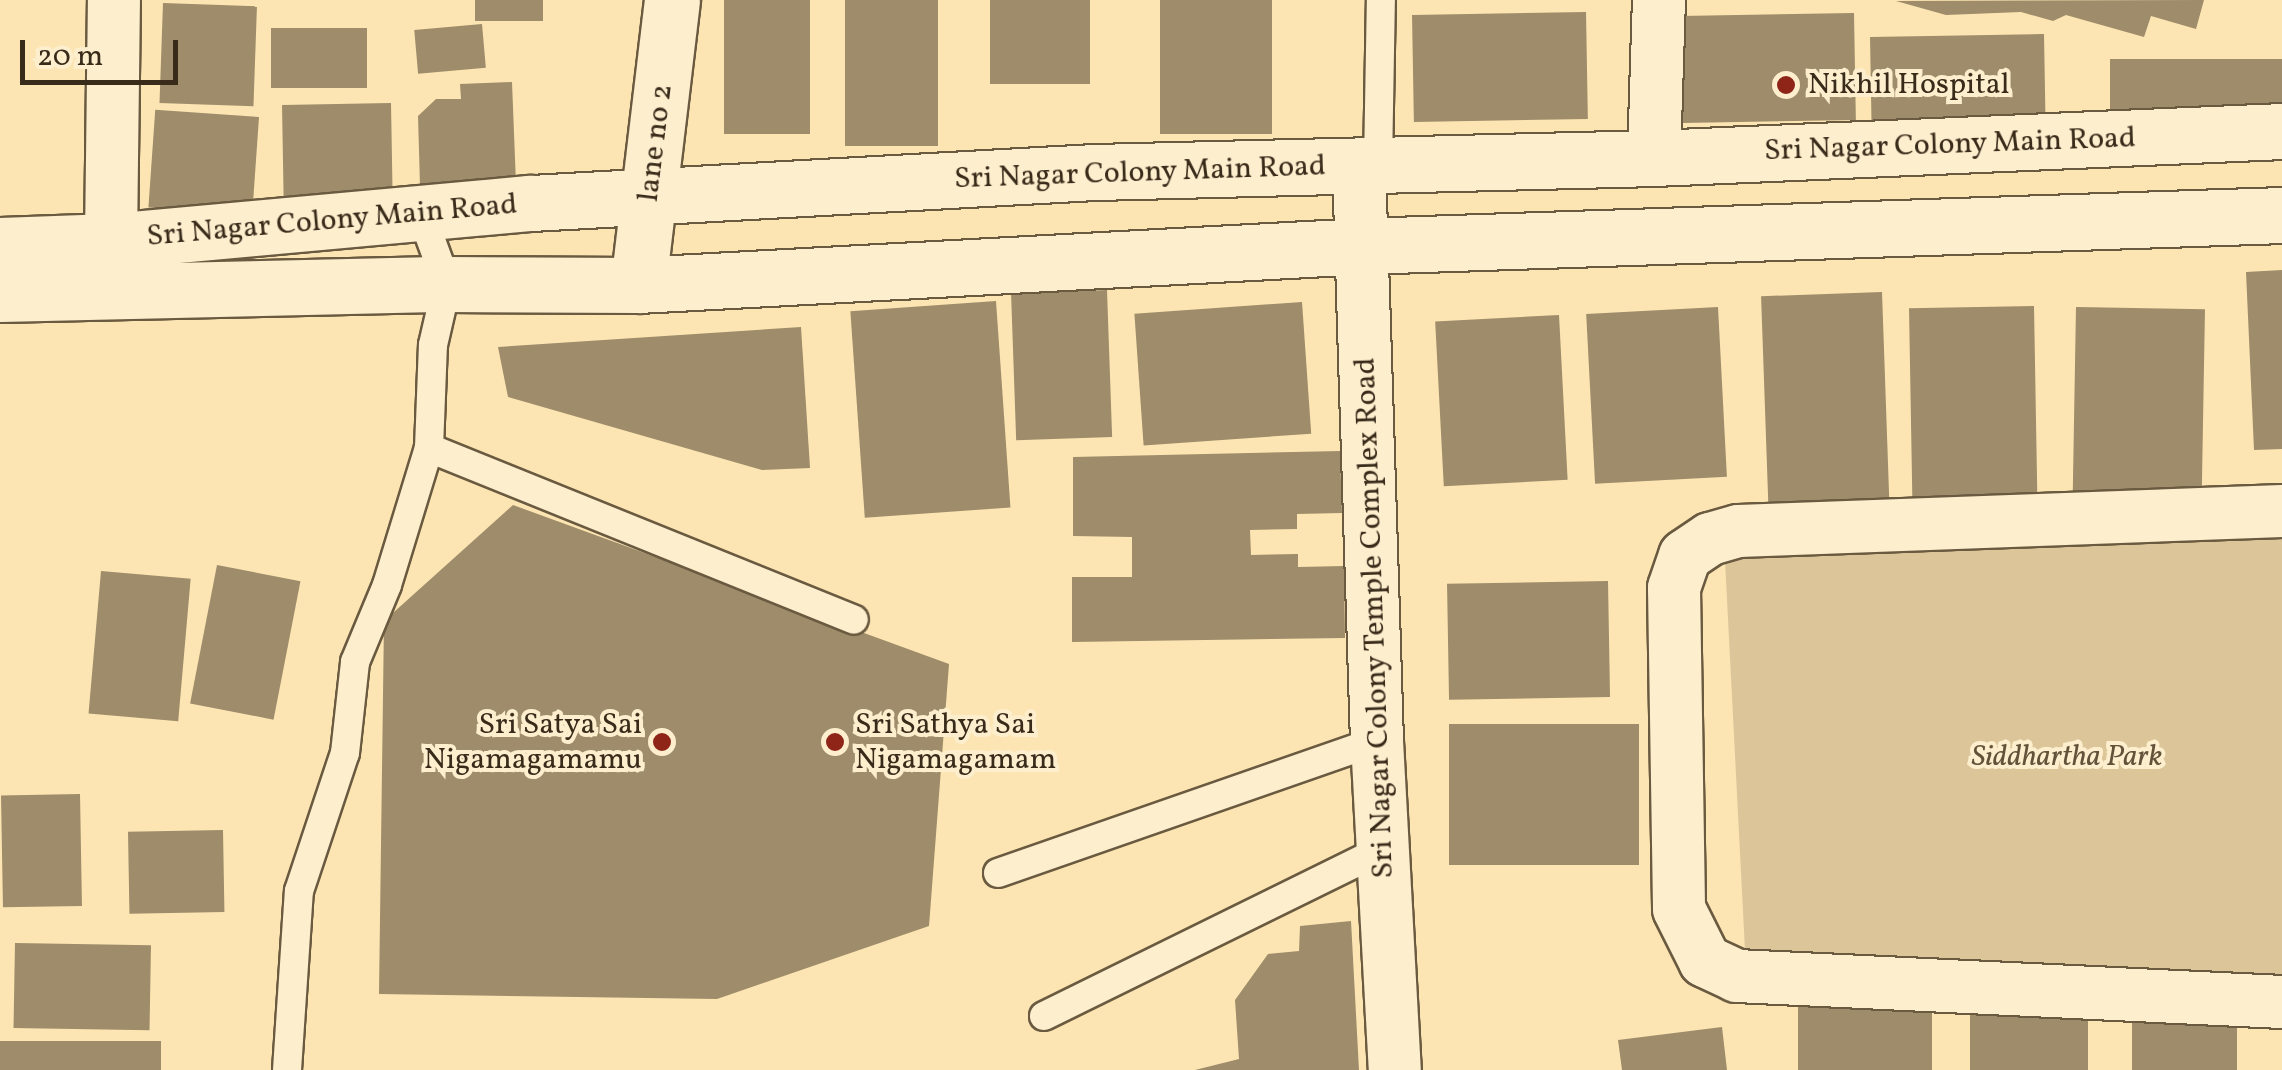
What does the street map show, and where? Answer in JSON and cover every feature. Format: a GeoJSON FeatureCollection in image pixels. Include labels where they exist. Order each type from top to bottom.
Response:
{"type":"FeatureCollection","features":[{"type":"Feature","properties":{"kind":"main road","name":"lane no 2"},"geometry":{"type":"LineString","coordinates":[[638,285],[672,0]]}},
{"type":"Feature","properties":{"kind":"main road","name":"Sri Nagar Colony Main Road"},"geometry":{"type":"LineString","coordinates":[[0,245],[111,242],[650,196],[1094,172],[1654,158],[2282,131]]}},
{"type":"Feature","properties":{"kind":"main road","name":"Sri Nagar Colony Main Road"},"geometry":{"type":"LineString","coordinates":[[0,294],[447,284],[638,285],[1363,246],[2282,216]]}},
{"type":"Feature","properties":{"kind":"street"},"geometry":{"type":"LineString","coordinates":[[111,242],[114,0]]}},
{"type":"Feature","properties":{"kind":"street"},"geometry":{"type":"LineString","coordinates":[[1654,158],[1659,0]]}},
{"type":"Feature","properties":{"kind":"street","name":"Sri Nagar Colony Temple Complex Road"},"geometry":{"type":"LineString","coordinates":[[1369,166],[1363,246],[1377,741],[1395,1070]]}},
{"type":"Feature","properties":{"kind":"street"},"geometry":{"type":"LineString","coordinates":[[2282,511],[1738,531],[1710,538],[1685,556],[1674,588],[1679,909],[1705,961],[1736,976],[2282,1002]]}},
{"type":"Feature","properties":{"kind":"lane"},"geometry":{"type":"LineString","coordinates":[[1369,166],[1382,0]]}},
{"type":"Feature","properties":{"kind":"lane"},"geometry":{"type":"LineString","coordinates":[[287,1070],[299,890],[345,753],[356,662],[386,585],[429,448],[432,345],[447,284],[421,213]]}},
{"type":"Feature","properties":{"kind":"lane"},"geometry":{"type":"LineString","coordinates":[[429,448],[854,620]]}},
{"type":"Feature","properties":{"kind":"lane"},"geometry":{"type":"LineString","coordinates":[[998,873],[1377,741]]}},
{"type":"Feature","properties":{"kind":"lane"},"geometry":{"type":"LineString","coordinates":[[1044,1016],[1383,850]]}},
{"type":"Feature","properties":{"kind":"green space","name":"Siddhartha Park"},"geometry":{"type":"Polygon","coordinates":[[[2282,529],[2282,988],[1745,950],[1725,560],[2282,529]]]}},
{"type":"Feature","properties":{"kind":"building"},"geometry":{"type":"Polygon","coordinates":[[[475,0],[543,0],[543,21],[475,21],[475,0]]]}},
{"type":"Feature","properties":{"kind":"building"},"geometry":{"type":"Polygon","coordinates":[[[724,0],[810,0],[810,134],[724,134],[724,0]]]}},
{"type":"Feature","properties":{"kind":"building"},"geometry":{"type":"Polygon","coordinates":[[[845,0],[938,0],[938,146],[845,146],[845,0]]]}},
{"type":"Feature","properties":{"kind":"building"},"geometry":{"type":"Polygon","coordinates":[[[990,0],[1090,0],[1090,84],[990,84],[990,0]]]}},
{"type":"Feature","properties":{"kind":"building"},"geometry":{"type":"Polygon","coordinates":[[[1160,0],[1272,0],[1272,134],[1160,134],[1160,0]]]}},
{"type":"Feature","properties":{"kind":"building"},"geometry":{"type":"Polygon","coordinates":[[[2204,0],[2196,29],[2151,16],[2144,37],[2066,15],[2053,21],[2021,12],[1946,15],[1896,1],[2204,0]]]}},
{"type":"Feature","properties":{"kind":"building"},"geometry":{"type":"Polygon","coordinates":[[[163,3],[257,6],[253,106],[160,103],[163,3]]]}},
{"type":"Feature","properties":{"kind":"building"},"geometry":{"type":"Polygon","coordinates":[[[1586,12],[1588,119],[1414,122],[1412,15],[1586,12]]]}},
{"type":"Feature","properties":{"kind":"building","name":"Nikhil Hospital"},"geometry":{"type":"Polygon","coordinates":[[[1854,13],[1856,120],[1682,123],[1680,16],[1854,13]]]}},
{"type":"Feature","properties":{"kind":"building"},"geometry":{"type":"Polygon","coordinates":[[[482,24],[486,68],[418,74],[414,30],[482,24]]]}},
{"type":"Feature","properties":{"kind":"building"},"geometry":{"type":"Polygon","coordinates":[[[271,28],[367,28],[367,88],[271,88],[271,28]]]}},
{"type":"Feature","properties":{"kind":"building"},"geometry":{"type":"Polygon","coordinates":[[[2044,34],[2045,119],[1872,122],[1870,37],[2044,34]]]}},
{"type":"Feature","properties":{"kind":"building"},"geometry":{"type":"Polygon","coordinates":[[[2110,59],[2282,59],[2282,115],[2110,115],[2110,59]]]}},
{"type":"Feature","properties":{"kind":"building"},"geometry":{"type":"Polygon","coordinates":[[[512,82],[516,184],[420,186],[418,116],[436,99],[461,99],[460,84],[512,82]]]}},
{"type":"Feature","properties":{"kind":"building"},"geometry":{"type":"Polygon","coordinates":[[[391,103],[393,194],[284,196],[282,105],[391,103]]]}},
{"type":"Feature","properties":{"kind":"building"},"geometry":{"type":"Polygon","coordinates":[[[155,110],[259,117],[252,215],[148,208],[155,110]]]}},
{"type":"Feature","properties":{"kind":"building"},"geometry":{"type":"Polygon","coordinates":[[[2282,270],[2282,449],[2254,450],[2246,272],[2282,270]]]}},
{"type":"Feature","properties":{"kind":"building"},"geometry":{"type":"Polygon","coordinates":[[[1107,290],[1112,437],[1016,440],[1011,293],[1107,290]]]}},
{"type":"Feature","properties":{"kind":"building"},"geometry":{"type":"Polygon","coordinates":[[[1882,292],[1889,505],[1769,509],[1761,296],[1882,292]]]}},
{"type":"Feature","properties":{"kind":"building"},"geometry":{"type":"Polygon","coordinates":[[[996,301],[1010,507],[865,518],[850,311],[996,301]]]}},
{"type":"Feature","properties":{"kind":"building"},"geometry":{"type":"Polygon","coordinates":[[[1302,302],[1311,434],[1144,445],[1134,314],[1302,302]]]}},
{"type":"Feature","properties":{"kind":"building"},"geometry":{"type":"Polygon","coordinates":[[[2034,306],[2038,512],[1913,514],[1909,308],[2034,306]]]}},
{"type":"Feature","properties":{"kind":"building"},"geometry":{"type":"Polygon","coordinates":[[[1718,307],[1727,477],[1595,484],[1586,314],[1718,307]]]}},
{"type":"Feature","properties":{"kind":"building"},"geometry":{"type":"Polygon","coordinates":[[[2076,307],[2205,309],[2202,496],[2073,494],[2076,307]]]}},
{"type":"Feature","properties":{"kind":"building"},"geometry":{"type":"Polygon","coordinates":[[[1559,315],[1568,480],[1444,486],[1435,321],[1559,315]]]}},
{"type":"Feature","properties":{"kind":"building"},"geometry":{"type":"Polygon","coordinates":[[[801,327],[810,468],[762,470],[508,397],[498,347],[801,327]]]}},
{"type":"Feature","properties":{"kind":"building"},"geometry":{"type":"Polygon","coordinates":[[[1340,451],[1342,513],[1297,514],[1297,529],[1250,530],[1251,555],[1298,554],[1298,567],[1344,566],[1345,638],[1072,642],[1072,577],[1132,577],[1132,537],[1073,536],[1073,457],[1340,451]]]}},
{"type":"Feature","properties":{"kind":"building","name":"Sri Satya Sai Nigamagamamu"},"geometry":{"type":"Polygon","coordinates":[[[513,505],[949,664],[929,926],[717,999],[379,994],[384,621],[513,505]]]}},
{"type":"Feature","properties":{"kind":"building"},"geometry":{"type":"Polygon","coordinates":[[[217,565],[300,581],[274,720],[190,703],[217,565]]]}},
{"type":"Feature","properties":{"kind":"building"},"geometry":{"type":"Polygon","coordinates":[[[101,571],[191,579],[178,721],[89,713],[101,571]]]}},
{"type":"Feature","properties":{"kind":"building"},"geometry":{"type":"Polygon","coordinates":[[[1608,581],[1610,697],[1449,700],[1447,584],[1608,581]]]}},
{"type":"Feature","properties":{"kind":"building"},"geometry":{"type":"Polygon","coordinates":[[[1449,724],[1639,724],[1639,865],[1449,865],[1449,724]]]}},
{"type":"Feature","properties":{"kind":"building"},"geometry":{"type":"Polygon","coordinates":[[[80,794],[82,906],[3,907],[1,795],[80,794]]]}},
{"type":"Feature","properties":{"kind":"building"},"geometry":{"type":"Polygon","coordinates":[[[223,830],[224,912],[129,914],[128,832],[223,830]]]}},
{"type":"Feature","properties":{"kind":"building"},"geometry":{"type":"Polygon","coordinates":[[[1351,921],[1359,1070],[1195,1070],[1239,1059],[1235,1000],[1268,954],[1299,951],[1300,926],[1351,921]]]}},
{"type":"Feature","properties":{"kind":"building"},"geometry":{"type":"Polygon","coordinates":[[[15,943],[151,945],[149,1030],[14,1028],[15,943]]]}},
{"type":"Feature","properties":{"kind":"building"},"geometry":{"type":"Polygon","coordinates":[[[1798,1006],[1932,1006],[1932,1070],[1798,1070],[1798,1006]]]}},
{"type":"Feature","properties":{"kind":"building"},"geometry":{"type":"Polygon","coordinates":[[[1970,1015],[2088,1015],[2088,1070],[1970,1070],[1970,1015]]]}},
{"type":"Feature","properties":{"kind":"building"},"geometry":{"type":"Polygon","coordinates":[[[2132,1015],[2237,1015],[2237,1070],[2132,1070],[2132,1015]]]}},
{"type":"Feature","properties":{"kind":"building"},"geometry":{"type":"Polygon","coordinates":[[[1722,1027],[1727,1070],[1622,1070],[1618,1040],[1722,1027]]]}},
{"type":"Feature","properties":{"kind":"building"},"geometry":{"type":"Polygon","coordinates":[[[0,1041],[161,1041],[161,1070],[0,1070],[0,1041]]]}},
{"type":"Feature","properties":{"kind":"place","name":"Nikhil Hospital"},"geometry":{"type":"Point","coordinates":[1786,85]}},
{"type":"Feature","properties":{"kind":"place","name":"Sri Satya Sai Nigamagamamu"},"geometry":{"type":"Point","coordinates":[662,742]}},
{"type":"Feature","properties":{"kind":"place","name":"Sri Sathya Sai Nigamagamam"},"geometry":{"type":"Point","coordinates":[835,742]}}]}
